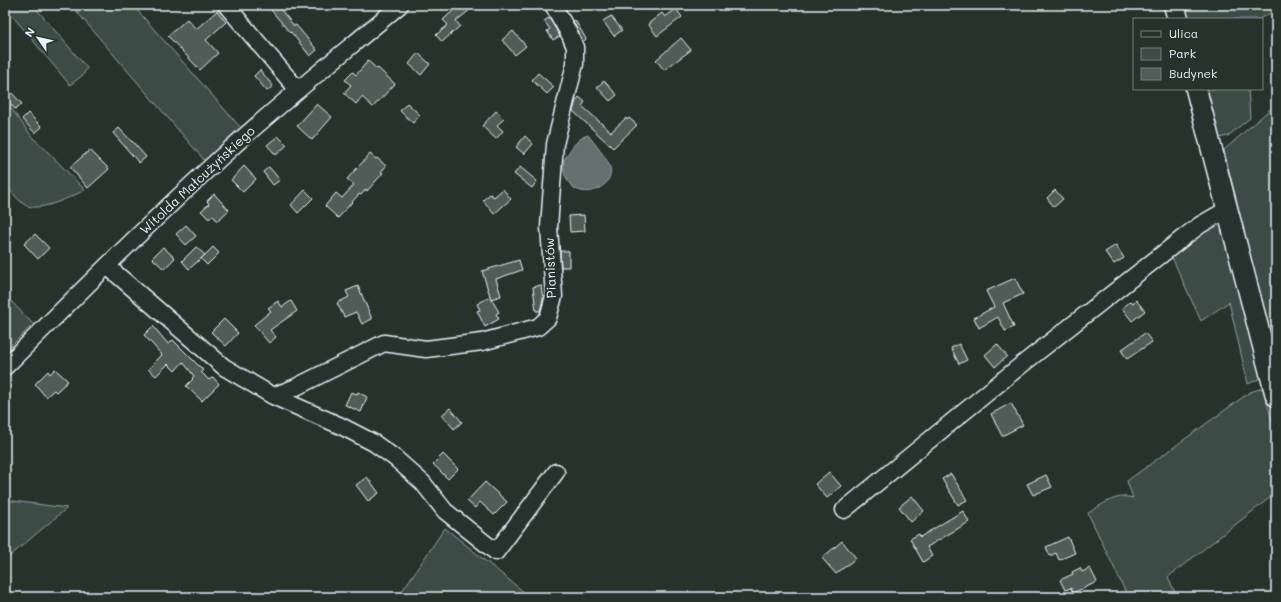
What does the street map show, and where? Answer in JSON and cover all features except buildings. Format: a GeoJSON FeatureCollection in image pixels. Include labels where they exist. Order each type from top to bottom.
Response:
{"type":"FeatureCollection","features":[{"type":"Feature","properties":{"kind":"main road"},"geometry":{"type":"LineString","coordinates":[[1174,5],[1178,18]]}},
{"type":"Feature","properties":{"kind":"main road"},"geometry":{"type":"LineString","coordinates":[[1196,90],[1276,396]]}},
{"type":"Feature","properties":{"kind":"street"},"geometry":{"type":"LineString","coordinates":[[226,5],[298,90]]}},
{"type":"Feature","properties":{"kind":"street","name":"Witolda Małcużyńskiego"},"geometry":{"type":"LineString","coordinates":[[5,367],[203,174],[298,90],[400,5]]}},
{"type":"Feature","properties":{"kind":"street","name":"Pianistów"},"geometry":{"type":"LineString","coordinates":[[273,396],[294,388],[384,343],[426,348],[482,342],[538,327],[548,318],[554,296],[549,227],[555,144],[575,64],[575,47],[553,5]]}},
{"type":"Feature","properties":{"kind":"street"},"geometry":{"type":"LineString","coordinates":[[844,510],[1020,366],[1184,237],[1200,225],[1228,209]]}},
{"type":"Feature","properties":{"kind":"street"},"geometry":{"type":"LineString","coordinates":[[107,266],[224,367],[273,396],[341,426],[374,443],[395,458],[423,483],[445,511],[496,552],[556,472]]}},
{"type":"Feature","properties":{"kind":"green space"},"geometry":{"type":"Polygon","coordinates":[[[5,5],[33,5],[87,68],[83,75],[70,85],[5,7],[5,5]]]}},
{"type":"Feature","properties":{"kind":"green space"},"geometry":{"type":"Polygon","coordinates":[[[71,5],[143,5],[137,10],[241,128],[205,161],[71,5]]]}},
{"type":"Feature","properties":{"kind":"green space"},"geometry":{"type":"Polygon","coordinates":[[[1185,5],[1276,5],[1276,10],[1261,18],[1188,18],[1185,5]]]}},
{"type":"Feature","properties":{"kind":"green space"},"geometry":{"type":"Polygon","coordinates":[[[1207,90],[1248,90],[1250,118],[1228,136],[1219,138],[1207,90]]]}},
{"type":"Feature","properties":{"kind":"green space"},"geometry":{"type":"Polygon","coordinates":[[[5,100],[33,138],[85,190],[56,203],[39,207],[31,207],[25,205],[5,185],[5,100]]]}},
{"type":"Feature","properties":{"kind":"green space"},"geometry":{"type":"Polygon","coordinates":[[[1276,104],[1276,354],[1224,150],[1276,104]]]}},
{"type":"Feature","properties":{"kind":"green space"},"geometry":{"type":"Polygon","coordinates":[[[1217,221],[1220,223],[1261,378],[1248,384],[1229,302],[1201,321],[1170,253],[1217,221]]]}},
{"type":"Feature","properties":{"kind":"green space"},"geometry":{"type":"Polygon","coordinates":[[[5,295],[33,324],[5,352],[5,295]]]}},
{"type":"Feature","properties":{"kind":"green space"},"geometry":{"type":"Polygon","coordinates":[[[1263,388],[1276,435],[1276,493],[1168,577],[1177,597],[1128,597],[1088,513],[1115,498],[1133,498],[1127,481],[1250,392],[1263,388]]]}},
{"type":"Feature","properties":{"kind":"green space"},"geometry":{"type":"Polygon","coordinates":[[[5,500],[67,508],[5,560],[5,500]]]}},
{"type":"Feature","properties":{"kind":"green space"},"geometry":{"type":"Polygon","coordinates":[[[445,528],[530,597],[398,597],[445,528]]]}},
{"type":"Feature","properties":{"kind":"shaded area"},"geometry":{"type":"Polygon","coordinates":[[[587,135],[607,160],[610,167],[610,176],[605,184],[598,189],[589,192],[580,191],[572,186],[566,176],[563,162],[576,143],[587,135]]]}}]}
